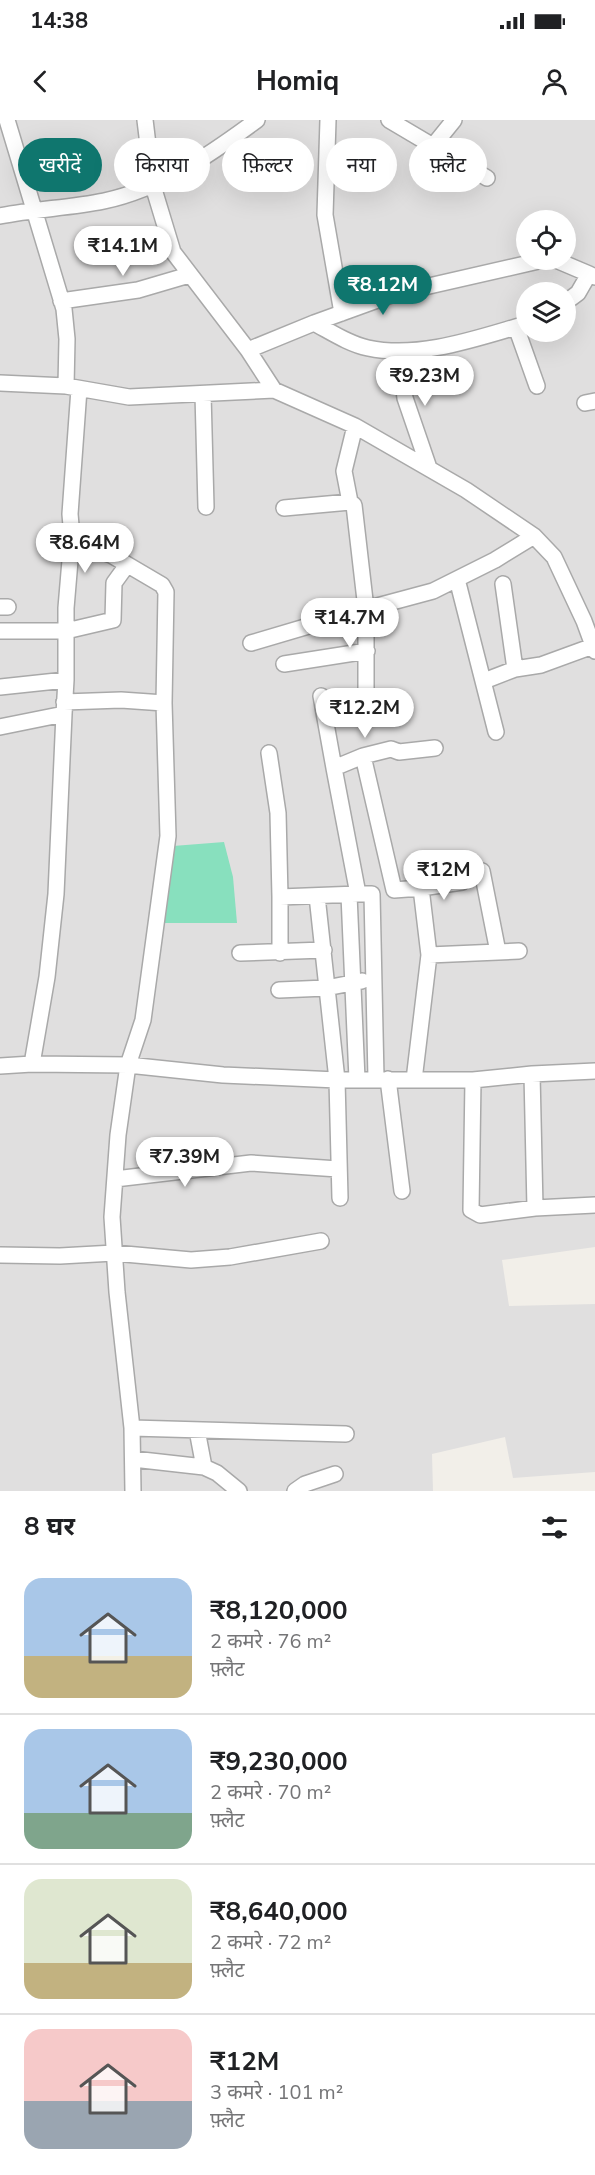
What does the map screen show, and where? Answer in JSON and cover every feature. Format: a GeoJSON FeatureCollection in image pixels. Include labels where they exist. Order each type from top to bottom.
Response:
{"type":"FeatureCollection","features":[{"type":"Feature","properties":{"kind":"street"},"geometry":{"type":"LineString","coordinates":[[7,120],[64,309],[72,387],[70,514],[72,537],[66,608],[66,680],[56,894],[47,977],[32,1064]]}},
{"type":"Feature","properties":{"kind":"street"},"geometry":{"type":"LineString","coordinates":[[144,120],[146,138]]}},
{"type":"Feature","properties":{"kind":"street"},"geometry":{"type":"LineString","coordinates":[[210,152],[257,120]]}},
{"type":"Feature","properties":{"kind":"street"},"geometry":{"type":"LineString","coordinates":[[328,120],[325,215],[342,313]]}},
{"type":"Feature","properties":{"kind":"street"},"geometry":{"type":"LineString","coordinates":[[389,120],[419,138]]}},
{"type":"Feature","properties":{"kind":"street"},"geometry":{"type":"LineString","coordinates":[[439,138],[454,120]]}},
{"type":"Feature","properties":{"kind":"street"},"geometry":{"type":"LineString","coordinates":[[0,216],[34,209],[104,201],[133,192]]}},
{"type":"Feature","properties":{"kind":"street"},"geometry":{"type":"LineString","coordinates":[[155,192],[173,252],[248,350],[274,390]]}},
{"type":"Feature","properties":{"kind":"street"},"geometry":{"type":"LineString","coordinates":[[248,350],[394,294],[516,266]]}},
{"type":"Feature","properties":{"kind":"street"},"geometry":{"type":"LineString","coordinates":[[576,269],[592,276],[576,294]]}},
{"type":"Feature","properties":{"kind":"street"},"geometry":{"type":"LineString","coordinates":[[62,301],[138,290],[189,275]]}},
{"type":"Feature","properties":{"kind":"street"},"geometry":{"type":"LineString","coordinates":[[314,323],[368,348],[399,351],[430,348],[516,327]]}},
{"type":"Feature","properties":{"kind":"street"},"geometry":{"type":"LineString","coordinates":[[525,342],[537,386]]}},
{"type":"Feature","properties":{"kind":"street"},"geometry":{"type":"LineString","coordinates":[[399,351],[405,398],[429,468]]}},
{"type":"Feature","properties":{"kind":"street"},"geometry":{"type":"LineString","coordinates":[[0,383],[72,387],[129,397],[274,390],[355,426],[466,490],[534,536],[554,558],[584,621],[594,649],[541,665],[515,669],[484,681]]}},
{"type":"Feature","properties":{"kind":"street"},"geometry":{"type":"LineString","coordinates":[[202,394],[206,507]]}},
{"type":"Feature","properties":{"kind":"street"},"geometry":{"type":"LineString","coordinates":[[355,426],[344,471],[350,502],[354,505],[366,609],[366,689]]}},
{"type":"Feature","properties":{"kind":"street"},"geometry":{"type":"LineString","coordinates":[[284,508],[350,502]]}},
{"type":"Feature","properties":{"kind":"street"},"geometry":{"type":"LineString","coordinates":[[252,643],[433,591],[495,560],[534,536]]}},
{"type":"Feature","properties":{"kind":"street"},"geometry":{"type":"LineString","coordinates":[[72,537],[85,545],[111,555],[162,585],[166,592],[164,703],[168,836],[143,1020],[128,1065],[112,1217],[132,1428],[133,1491]]}},
{"type":"Feature","properties":{"kind":"street"},"geometry":{"type":"LineString","coordinates":[[0,631],[66,631],[113,620],[114,583],[127,565]]}},
{"type":"Feature","properties":{"kind":"street"},"geometry":{"type":"LineString","coordinates":[[457,579],[496,732]]}},
{"type":"Feature","properties":{"kind":"street"},"geometry":{"type":"LineString","coordinates":[[503,584],[515,669]]}},
{"type":"Feature","properties":{"kind":"street"},"geometry":{"type":"LineString","coordinates":[[284,664],[367,651]]}},
{"type":"Feature","properties":{"kind":"street"},"geometry":{"type":"LineString","coordinates":[[0,687],[66,680]]}},
{"type":"Feature","properties":{"kind":"street"},"geometry":{"type":"LineString","coordinates":[[321,696],[360,894],[374,980],[382,1079],[402,1191]]}},
{"type":"Feature","properties":{"kind":"street"},"geometry":{"type":"LineString","coordinates":[[0,727],[64,708],[122,700],[164,703]]}},
{"type":"Feature","properties":{"kind":"street"},"geometry":{"type":"LineString","coordinates":[[334,768],[363,756],[391,749],[403,752],[435,748]]}},
{"type":"Feature","properties":{"kind":"street"},"geometry":{"type":"LineString","coordinates":[[269,753],[278,813],[280,953]]}},
{"type":"Feature","properties":{"kind":"street"},"geometry":{"type":"LineString","coordinates":[[363,756],[394,890]]}},
{"type":"Feature","properties":{"kind":"street"},"geometry":{"type":"LineString","coordinates":[[482,871],[498,952]]}},
{"type":"Feature","properties":{"kind":"street"},"geometry":{"type":"LineString","coordinates":[[280,897],[360,894],[462,882]]}},
{"type":"Feature","properties":{"kind":"street"},"geometry":{"type":"LineString","coordinates":[[414,1080],[429,955],[421,888]]}},
{"type":"Feature","properties":{"kind":"street"},"geometry":{"type":"LineString","coordinates":[[357,1079],[354,982],[360,894]]}},
{"type":"Feature","properties":{"kind":"street"},"geometry":{"type":"LineString","coordinates":[[317,896],[337,1080],[340,1198]]}},
{"type":"Feature","properties":{"kind":"street"},"geometry":{"type":"LineString","coordinates":[[240,953],[324,950]]}},
{"type":"Feature","properties":{"kind":"street"},"geometry":{"type":"LineString","coordinates":[[429,955],[519,951]]}},
{"type":"Feature","properties":{"kind":"street"},"geometry":{"type":"LineString","coordinates":[[279,990],[326,988],[374,980]]}},
{"type":"Feature","properties":{"kind":"street"},"geometry":{"type":"LineString","coordinates":[[0,1066],[128,1065],[223,1075],[337,1080],[473,1080],[595,1071]]}},
{"type":"Feature","properties":{"kind":"street"},"geometry":{"type":"LineString","coordinates":[[532,1074],[535,1208]]}},
{"type":"Feature","properties":{"kind":"street"},"geometry":{"type":"LineString","coordinates":[[473,1080],[471,1210],[480,1215],[535,1208],[595,1205]]}},
{"type":"Feature","properties":{"kind":"street"},"geometry":{"type":"LineString","coordinates":[[115,1179],[251,1163],[338,1169]]}},
{"type":"Feature","properties":{"kind":"street"},"geometry":{"type":"LineString","coordinates":[[0,1255],[60,1256],[114,1252],[201,1260],[321,1241]]}},
{"type":"Feature","properties":{"kind":"street"},"geometry":{"type":"LineString","coordinates":[[132,1428],[346,1434]]}},
{"type":"Feature","properties":{"kind":"street"},"geometry":{"type":"LineString","coordinates":[[197,1430],[204,1467]]}},
{"type":"Feature","properties":{"kind":"street"},"geometry":{"type":"LineString","coordinates":[[133,1459],[204,1467],[217,1473],[238,1491]]}},
{"type":"Feature","properties":{"kind":"street"},"geometry":{"type":"LineString","coordinates":[[295,1491],[305,1484],[335,1474]]}},
{"type":"Feature","properties":{"kind":"shaded area"},"geometry":{"type":"Polygon","coordinates":[[[0,120],[595,120],[595,1247],[502,1260],[509,1306],[595,1304],[595,1472],[513,1478],[505,1437],[432,1454],[433,1491],[0,1491],[0,120]]]}},
{"type":"Feature","properties":{"kind":"green space"},"geometry":{"type":"Polygon","coordinates":[[[224,842],[233,877],[237,923],[164,923],[173,846],[224,842]]]}}]}
